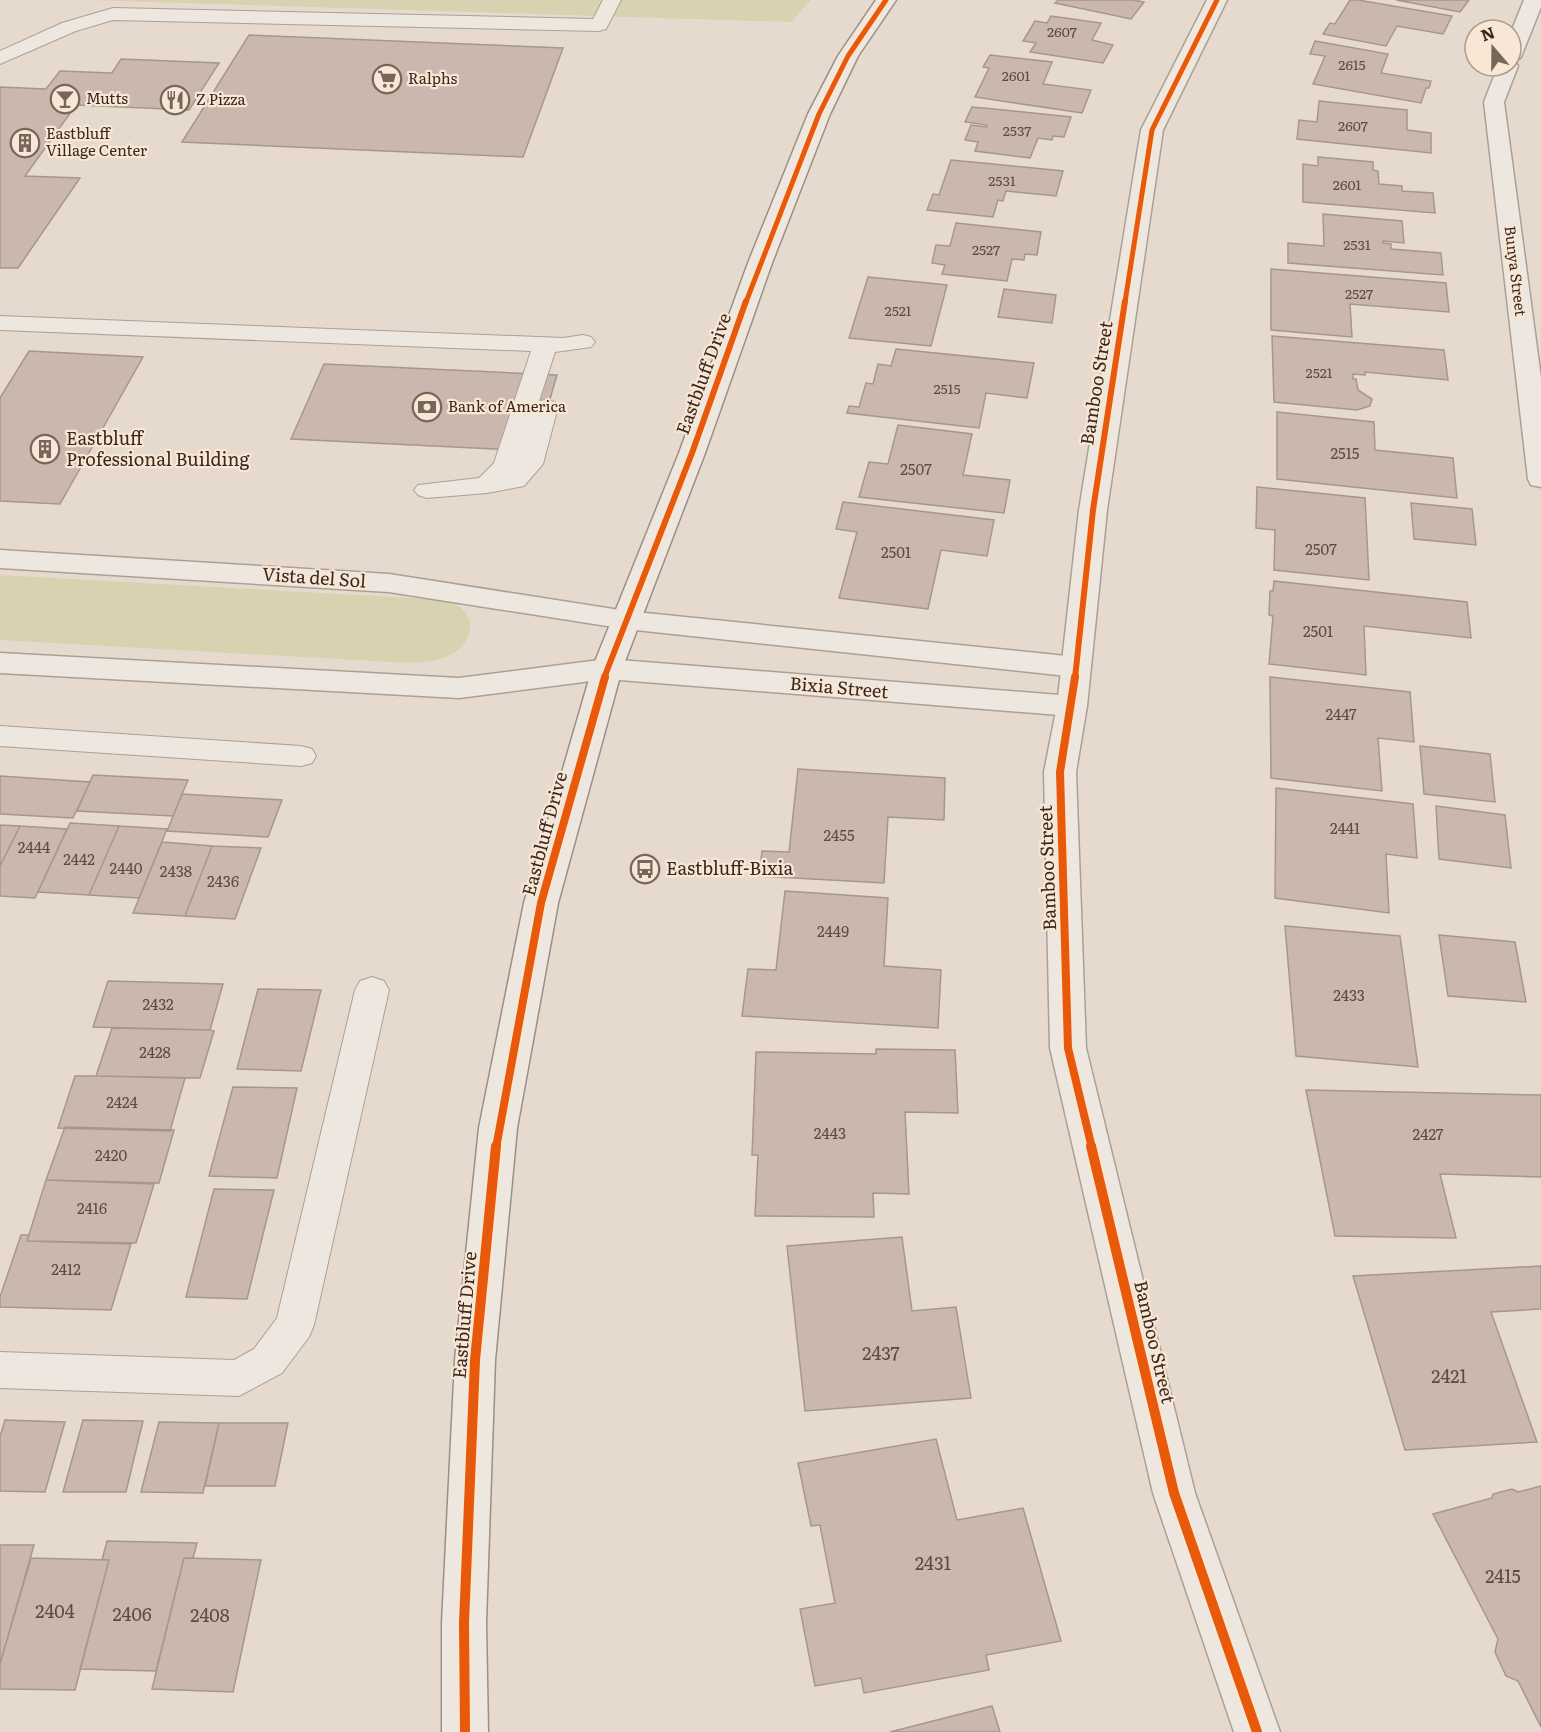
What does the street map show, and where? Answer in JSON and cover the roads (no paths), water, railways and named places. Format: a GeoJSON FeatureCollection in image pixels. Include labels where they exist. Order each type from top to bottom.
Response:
{"type":"FeatureCollection","features":[{"type":"Feature","properties":{"kind":"street","name":"Eastbluff Drive"},"geometry":{"type":"LineString","coordinates":[[465,1732],[464,1623],[475,1360],[498,1128],[541,903],[606,669],[692,453],[760,263],[819,114],[848,56],[886,0]]}},
{"type":"Feature","properties":{"kind":"street","name":"Bamboo Street"},"geometry":{"type":"LineString","coordinates":[[1217,0],[1152,130],[1093,510],[1072,706],[1060,772],[1068,1048],[1174,1493],[1257,1732]]}},
{"type":"Feature","properties":{"kind":"street"},"geometry":{"type":"LineString","coordinates":[[1523,27],[1534,0]]}},
{"type":"Feature","properties":{"kind":"street","name":"Bunya Street"},"geometry":{"type":"LineString","coordinates":[[1503,78],[1494,102],[1541,478]]}},
{"type":"Feature","properties":{"kind":"street","name":"Vista del Sol"},"geometry":{"type":"LineString","coordinates":[[0,559],[389,583],[626,620]]}},
{"type":"Feature","properties":{"kind":"street"},"geometry":{"type":"LineString","coordinates":[[626,620],[1076,667]]}},
{"type":"Feature","properties":{"kind":"street"},"geometry":{"type":"LineString","coordinates":[[0,663],[459,688],[606,669]]}},
{"type":"Feature","properties":{"kind":"street","name":"Bixia Street"},"geometry":{"type":"LineString","coordinates":[[606,669],[1072,706]]}},
{"type":"Feature","properties":{"kind":"lane"},"geometry":{"type":"LineString","coordinates":[[0,58],[63,27],[112,14],[599,26],[612,0]]}},
{"type":"Feature","properties":{"kind":"lane"},"geometry":{"type":"LineString","coordinates":[[0,322],[563,344],[506,465],[487,485],[427,489]]}},
{"type":"Feature","properties":{"kind":"lane"},"geometry":{"type":"LineString","coordinates":[[0,736],[301,756]]}},
{"type":"Feature","properties":{"kind":"lane"},"geometry":{"type":"LineString","coordinates":[[0,1370],[239,1378],[268,1361],[295,1325],[372,990]]}},
{"type":"Feature","properties":{"kind":"place","name":"Ralphs"},"geometry":{"type":"Point","coordinates":[387,79]}},
{"type":"Feature","properties":{"kind":"place","name":"Mutts"},"geometry":{"type":"Point","coordinates":[65,99]}},
{"type":"Feature","properties":{"kind":"place","name":"Z Pizza"},"geometry":{"type":"Point","coordinates":[175,100]}},
{"type":"Feature","properties":{"kind":"place","name":"Eastbluff Village Center"},"geometry":{"type":"Point","coordinates":[25,143]}},
{"type":"Feature","properties":{"kind":"place","name":"Bank of America"},"geometry":{"type":"Point","coordinates":[427,407]}},
{"type":"Feature","properties":{"kind":"place","name":"Eastbluff Professional Building"},"geometry":{"type":"Point","coordinates":[45,449]}},
{"type":"Feature","properties":{"kind":"place","name":"Eastbluff-Bixia"},"geometry":{"type":"Point","coordinates":[645,869]}}]}
